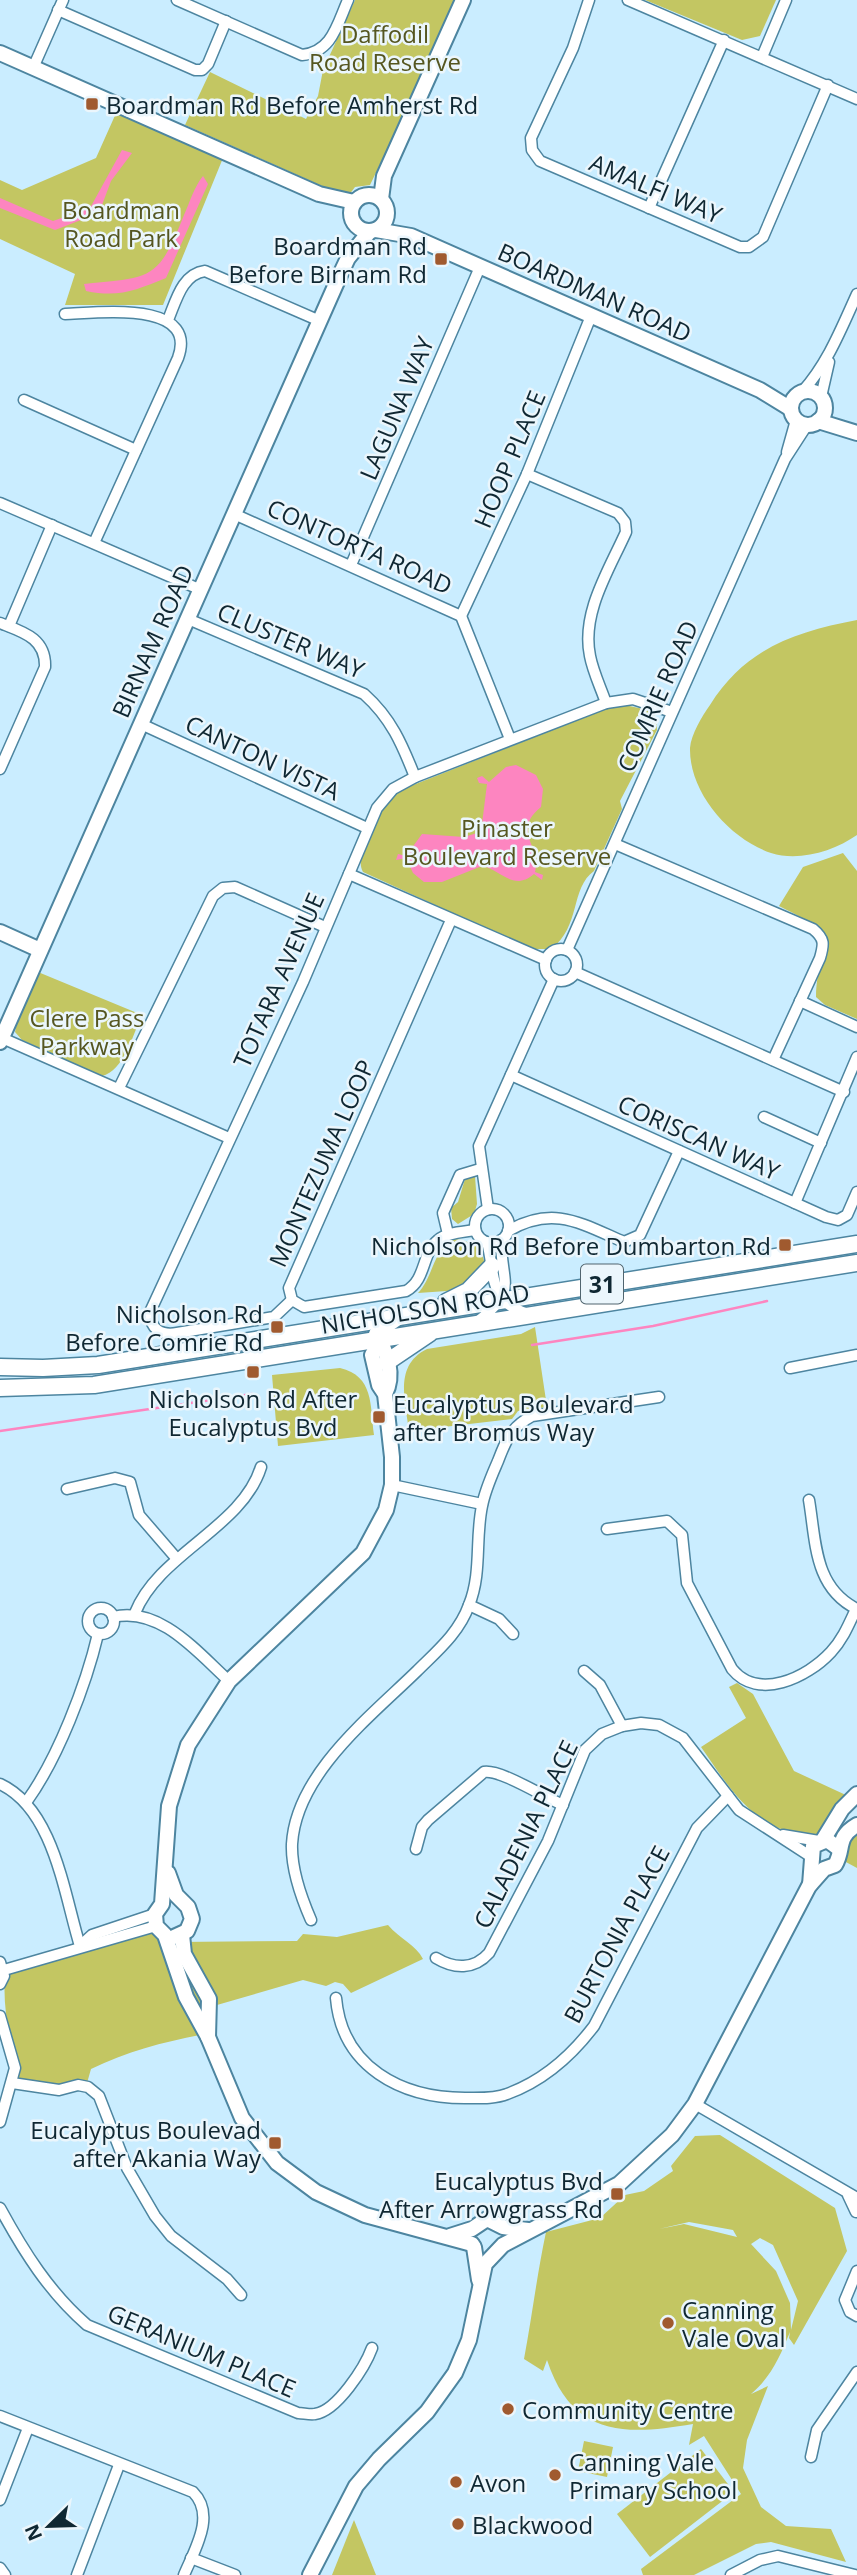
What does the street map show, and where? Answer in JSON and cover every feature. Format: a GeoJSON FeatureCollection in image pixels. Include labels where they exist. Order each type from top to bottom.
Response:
{"type":"FeatureCollection","features":[{"type":"Feature","properties":{"kind":"main road","name":"NICHOLSON ROAD"},"geometry":{"type":"LineString","coordinates":[[0,1367],[98,1365],[857,1244]]}},
{"type":"Feature","properties":{"kind":"main road","name":"NICHOLSON ROAD"},"geometry":{"type":"LineString","coordinates":[[0,1388],[94,1385],[857,1263]]}},
{"type":"Feature","properties":{"kind":"main road"},"geometry":{"type":"LineString","coordinates":[[407,1314],[428,1305],[450,1302],[468,1292],[481,1282],[492,1266]]}},
{"type":"Feature","properties":{"kind":"main road"},"geometry":{"type":"LineString","coordinates":[[387,1362],[435,1330]]}},
{"type":"Feature","properties":{"kind":"street"},"geometry":{"type":"LineString","coordinates":[[177,0],[302,55],[317,53],[329,43],[348,0]]}},
{"type":"Feature","properties":{"kind":"street"},"geometry":{"type":"LineString","coordinates":[[381,199],[384,176],[463,0]]}},
{"type":"Feature","properties":{"kind":"street","name":"AMALFI WAY"},"geometry":{"type":"LineString","coordinates":[[589,0],[573,48],[531,138],[531,150],[540,160],[740,247],[757,243],[763,237],[828,85]]}},
{"type":"Feature","properties":{"kind":"street"},"geometry":{"type":"LineString","coordinates":[[628,0],[857,99]]}},
{"type":"Feature","properties":{"kind":"street"},"geometry":{"type":"LineString","coordinates":[[762,57],[786,0]]}},
{"type":"Feature","properties":{"kind":"street"},"geometry":{"type":"LineString","coordinates":[[33,68],[60,5],[195,70],[202,70],[208,64],[226,21]]}},
{"type":"Feature","properties":{"kind":"street"},"geometry":{"type":"LineString","coordinates":[[649,208],[724,40]]}},
{"type":"Feature","properties":{"kind":"street","name":"BOARDMAN ROAD"},"geometry":{"type":"LineString","coordinates":[[0,53],[318,194],[352,221],[373,231],[411,236],[855,433]]}},
{"type":"Feature","properties":{"kind":"street"},"geometry":{"type":"LineString","coordinates":[[352,221],[359,199],[384,176]]}},
{"type":"Feature","properties":{"kind":"street","name":"BOARDMAN ROAD"},"geometry":{"type":"LineString","coordinates":[[318,194],[381,199],[387,215],[411,236]]}},
{"type":"Feature","properties":{"kind":"street"},"geometry":{"type":"LineString","coordinates":[[373,231],[387,215]]}},
{"type":"Feature","properties":{"kind":"street","name":"BIRNAM ROAD"},"geometry":{"type":"LineString","coordinates":[[1,1040],[348,258],[352,221]]}},
{"type":"Feature","properties":{"kind":"street","name":"BIRNAM ROAD"},"geometry":{"type":"LineString","coordinates":[[348,258],[373,231]]}},
{"type":"Feature","properties":{"kind":"street","name":"LAGUNA WAY"},"geometry":{"type":"LineString","coordinates":[[351,565],[480,267]]}},
{"type":"Feature","properties":{"kind":"street"},"geometry":{"type":"LineString","coordinates":[[168,320],[185,282],[192,275],[205,271],[320,321]]}},
{"type":"Feature","properties":{"kind":"street","name":"COMRIE ROAD"},"geometry":{"type":"LineString","coordinates":[[567,950],[785,459],[810,413],[832,351],[857,294]]}},
{"type":"Feature","properties":{"kind":"street"},"geometry":{"type":"LineString","coordinates":[[65,314],[156,316],[168,320],[177,329],[181,349],[94,543]]}},
{"type":"Feature","properties":{"kind":"street","name":"HOOP PLACE"},"geometry":{"type":"LineString","coordinates":[[461,615],[527,474],[592,316]]}},
{"type":"Feature","properties":{"kind":"street","name":"COMRIE ROAD"},"geometry":{"type":"LineString","coordinates":[[800,393],[818,375],[832,351]]}},
{"type":"Feature","properties":{"kind":"street","name":"BOARDMAN ROAD"},"geometry":{"type":"LineString","coordinates":[[760,390],[789,396],[812,392],[810,413]]}},
{"type":"Feature","properties":{"kind":"street"},"geometry":{"type":"LineString","coordinates":[[800,393],[810,413]]}},
{"type":"Feature","properties":{"kind":"street"},"geometry":{"type":"LineString","coordinates":[[24,400],[136,450]]}},
{"type":"Feature","properties":{"kind":"street"},"geometry":{"type":"LineString","coordinates":[[527,474],[618,513],[625,522],[626,532],[592,611],[588,634],[590,657],[606,703]]}},
{"type":"Feature","properties":{"kind":"street"},"geometry":{"type":"LineString","coordinates":[[0,503],[199,589]]}},
{"type":"Feature","properties":{"kind":"street","name":"CONTORTA ROAD"},"geometry":{"type":"LineString","coordinates":[[234,514],[461,615],[510,739]]}},
{"type":"Feature","properties":{"kind":"street"},"geometry":{"type":"LineString","coordinates":[[0,769],[5,744],[45,667],[45,656],[34,638],[4,624],[52,525]]}},
{"type":"Feature","properties":{"kind":"street","name":"CLUSTER WAY"},"geometry":{"type":"LineString","coordinates":[[188,619],[364,694],[382,710],[396,730],[415,777]]}},
{"type":"Feature","properties":{"kind":"street","name":"TOTARA AVENUE"},"geometry":{"type":"LineString","coordinates":[[292,1300],[274,1317],[168,1335],[152,1328],[150,1323],[150,1312],[349,874],[367,828],[393,789],[415,777],[510,739],[606,703],[633,699],[673,712]]}},
{"type":"Feature","properties":{"kind":"street","name":"CANTON VISTA"},"geometry":{"type":"LineString","coordinates":[[141,724],[367,828]]}},
{"type":"Feature","properties":{"kind":"street"},"geometry":{"type":"LineString","coordinates":[[615,844],[802,924],[821,936],[823,944],[820,958],[773,1060]]}},
{"type":"Feature","properties":{"kind":"street"},"geometry":{"type":"LineString","coordinates":[[349,874],[546,960]]}},
{"type":"Feature","properties":{"kind":"street"},"geometry":{"type":"LineString","coordinates":[[119,1088],[217,892],[235,887],[325,927]]}},
{"type":"Feature","properties":{"kind":"street","name":"MONTEZUMA LOOP"},"geometry":{"type":"LineString","coordinates":[[448,1234],[438,1239],[432,1247],[419,1281],[406,1291],[304,1307],[292,1300],[289,1288],[451,919]]}},
{"type":"Feature","properties":{"kind":"street"},"geometry":{"type":"LineString","coordinates":[[0,932],[40,950]]}},
{"type":"Feature","properties":{"kind":"street"},"geometry":{"type":"LineString","coordinates":[[556,949],[567,950],[575,957],[575,972],[566,980],[554,979],[545,969],[546,960],[556,949]]}},
{"type":"Feature","properties":{"kind":"street"},"geometry":{"type":"LineString","coordinates":[[575,972],[844,1092]]}},
{"type":"Feature","properties":{"kind":"street"},"geometry":{"type":"LineString","coordinates":[[488,1209],[480,1169],[479,1146],[554,979]]}},
{"type":"Feature","properties":{"kind":"street"},"geometry":{"type":"LineString","coordinates":[[800,1001],[857,1027]]}},
{"type":"Feature","properties":{"kind":"street"},"geometry":{"type":"LineString","coordinates":[[1,1040],[119,1088],[229,1138]]}},
{"type":"Feature","properties":{"kind":"street"},"geometry":{"type":"LineString","coordinates":[[795,1203],[857,1057]]}},
{"type":"Feature","properties":{"kind":"street","name":"CORISCAN WAY"},"geometry":{"type":"LineString","coordinates":[[511,1075],[838,1220],[847,1215],[857,1192]]}},
{"type":"Feature","properties":{"kind":"street"},"geometry":{"type":"LineString","coordinates":[[764,1117],[821,1143]]}},
{"type":"Feature","properties":{"kind":"street"},"geometry":{"type":"LineString","coordinates":[[475,1230],[478,1215],[488,1209],[497,1210],[506,1217],[526,1220],[568,1218],[624,1242],[640,1235],[680,1151]]}},
{"type":"Feature","properties":{"kind":"street"},"geometry":{"type":"LineString","coordinates":[[475,1230],[448,1234],[443,1213],[460,1175],[480,1169]]}},
{"type":"Feature","properties":{"kind":"street"},"geometry":{"type":"LineString","coordinates":[[506,1217],[508,1231]]}},
{"type":"Feature","properties":{"kind":"street"},"geometry":{"type":"LineString","coordinates":[[487,1242],[501,1240],[508,1231],[526,1220]]}},
{"type":"Feature","properties":{"kind":"street"},"geometry":{"type":"LineString","coordinates":[[475,1230],[487,1242],[494,1287],[502,1300],[533,1315]]}},
{"type":"Feature","properties":{"kind":"street"},"geometry":{"type":"LineString","coordinates":[[474,1324],[502,1300],[507,1285],[501,1240]]}},
{"type":"Feature","properties":{"kind":"street"},"geometry":{"type":"LineString","coordinates":[[407,1314],[388,1325],[372,1355],[379,1385],[385,1394],[392,1485],[381,1521],[363,1553],[229,1681],[188,1745],[169,1806],[167,1865],[159,1920],[186,1997],[208,2037],[242,2118],[277,2163],[316,2192],[365,2215],[450,2236],[473,2245],[485,2254],[619,2184],[672,2135],[695,2104],[809,1886],[815,1863],[813,1846],[821,1841],[842,1809],[857,1794]]}},
{"type":"Feature","properties":{"kind":"street"},"geometry":{"type":"LineString","coordinates":[[347,1324],[366,1328],[379,1338],[387,1351],[390,1384],[385,1394]]}},
{"type":"Feature","properties":{"kind":"street"},"geometry":{"type":"LineString","coordinates":[[790,1368],[857,1355]]}},
{"type":"Feature","properties":{"kind":"street"},"geometry":{"type":"LineString","coordinates":[[311,1920],[300,1896],[292,1844],[296,1821],[306,1797],[362,1721],[454,1634],[469,1605],[477,1578],[482,1504],[508,1436],[522,1421],[540,1414],[604,1408],[659,1397]]}},
{"type":"Feature","properties":{"kind":"street"},"geometry":{"type":"LineString","coordinates":[[135,1614],[142,1596],[177,1559],[246,1498],[256,1484],[261,1467]]}},
{"type":"Feature","properties":{"kind":"street"},"geometry":{"type":"LineString","coordinates":[[67,1489],[115,1478],[130,1482],[139,1515],[177,1559]]}},
{"type":"Feature","properties":{"kind":"street"},"geometry":{"type":"LineString","coordinates":[[392,1485],[482,1504]]}},
{"type":"Feature","properties":{"kind":"street"},"geometry":{"type":"LineString","coordinates":[[607,1529],[667,1521],[682,1535],[687,1583],[732,1669],[740,1679],[763,1687],[777,1684],[815,1665],[844,1636],[856,1609],[839,1598],[827,1584],[819,1565],[809,1500]]}},
{"type":"Feature","properties":{"kind":"street"},"geometry":{"type":"LineString","coordinates":[[469,1605],[499,1619],[513,1634]]}},
{"type":"Feature","properties":{"kind":"street"},"geometry":{"type":"LineString","coordinates":[[98,1634],[88,1626],[90,1614],[96,1608],[104,1608],[113,1616],[135,1614],[148,1617],[171,1630],[229,1681]]}},
{"type":"Feature","properties":{"kind":"street"},"geometry":{"type":"LineString","coordinates":[[98,1634],[109,1631],[113,1616]]}},
{"type":"Feature","properties":{"kind":"street"},"geometry":{"type":"LineString","coordinates":[[27,1801],[50,1763],[91,1663],[98,1634]]}},
{"type":"Feature","properties":{"kind":"street"},"geometry":{"type":"LineString","coordinates":[[584,1671],[600,1685],[622,1726]]}},
{"type":"Feature","properties":{"kind":"street","name":"CALADENIA PLACE"},"geometry":{"type":"LineString","coordinates":[[436,1958],[449,1965],[462,1967],[480,1962],[489,1953],[542,1852],[585,1750],[601,1734],[622,1726],[650,1723],[675,1733],[696,1751],[739,1810],[779,1834],[815,1863]]}},
{"type":"Feature","properties":{"kind":"street"},"geometry":{"type":"LineString","coordinates":[[416,1849],[422,1827],[428,1820],[484,1772],[498,1771],[527,1789],[563,1805]]}},
{"type":"Feature","properties":{"kind":"street"},"geometry":{"type":"LineString","coordinates":[[0,1784],[27,1801],[47,1838],[80,1947]]}},
{"type":"Feature","properties":{"kind":"street","name":"BURTONIA PLACE"},"geometry":{"type":"LineString","coordinates":[[336,1998],[341,2025],[357,2056],[390,2081],[413,2093],[442,2098],[506,2095],[544,2074],[575,2052],[594,2026],[697,1828],[728,1796]]}},
{"type":"Feature","properties":{"kind":"street"},"geometry":{"type":"LineString","coordinates":[[815,1863],[835,1865],[838,1849],[848,1830],[857,1825]]}},
{"type":"Feature","properties":{"kind":"street","name":"CALADENIA PLACE"},"geometry":{"type":"LineString","coordinates":[[779,1834],[821,1841]]}},
{"type":"Feature","properties":{"kind":"street"},"geometry":{"type":"LineString","coordinates":[[821,1841],[831,1841],[838,1849]]}},
{"type":"Feature","properties":{"kind":"street"},"geometry":{"type":"LineString","coordinates":[[167,1865],[179,1901],[188,1907],[192,1919],[182,1935],[184,1954],[209,1999],[208,2037]]}},
{"type":"Feature","properties":{"kind":"street"},"geometry":{"type":"LineString","coordinates":[[0,1984],[2,1966],[96,1945],[159,1920],[179,1901]]}},
{"type":"Feature","properties":{"kind":"street"},"geometry":{"type":"LineString","coordinates":[[159,1920],[182,1935]]}},
{"type":"Feature","properties":{"kind":"street"},"geometry":{"type":"LineString","coordinates":[[0,2016],[15,2068],[0,2122]]}},
{"type":"Feature","properties":{"kind":"street"},"geometry":{"type":"LineString","coordinates":[[12,2083],[59,2090],[78,2085],[88,2087],[99,2096],[127,2168],[155,2216],[171,2236],[227,2279],[241,2295]]}},
{"type":"Feature","properties":{"kind":"street"},"geometry":{"type":"LineString","coordinates":[[695,2104],[853,2196],[857,2225]]}},
{"type":"Feature","properties":{"kind":"street","name":"GERANIUM PLACE"},"geometry":{"type":"LineString","coordinates":[[0,2208],[3,2222],[53,2293],[87,2325],[298,2413],[317,2414],[331,2406],[361,2373],[372,2348]]}},
{"type":"Feature","properties":{"kind":"street"},"geometry":{"type":"LineString","coordinates":[[450,2236],[487,2219],[494,2220],[503,2227],[528,2230]]}},
{"type":"Feature","properties":{"kind":"street"},"geometry":{"type":"LineString","coordinates":[[310,2575],[356,2486],[379,2459],[427,2413],[454,2373],[474,2320],[479,2280],[485,2264],[499,2249],[503,2227]]}},
{"type":"Feature","properties":{"kind":"street"},"geometry":{"type":"LineString","coordinates":[[472,2228],[479,2280]]}},
{"type":"Feature","properties":{"kind":"street"},"geometry":{"type":"LineString","coordinates":[[857,2271],[845,2300],[850,2312],[857,2316]]}},
{"type":"Feature","properties":{"kind":"street"},"geometry":{"type":"LineString","coordinates":[[811,2457],[817,2430],[857,2372]]}},
{"type":"Feature","properties":{"kind":"street"},"geometry":{"type":"LineString","coordinates":[[0,2416],[193,2492],[201,2500],[205,2517],[184,2575]]}},
{"type":"Feature","properties":{"kind":"street"},"geometry":{"type":"LineString","coordinates":[[0,2500],[28,2428]]}},
{"type":"Feature","properties":{"kind":"street"},"geometry":{"type":"LineString","coordinates":[[76,2575],[119,2465]]}},
{"type":"Feature","properties":{"kind":"street"},"geometry":{"type":"LineString","coordinates":[[319,2575],[322,2556]]}},
{"type":"Feature","properties":{"kind":"street"},"geometry":{"type":"LineString","coordinates":[[731,2575],[761,2560],[778,2556],[855,2575]]}},
{"type":"Feature","properties":{"kind":"street"},"geometry":{"type":"LineString","coordinates":[[191,2558],[236,2575]]}},
{"type":"Feature","properties":{"kind":"street"},"geometry":{"type":"LineString","coordinates":[[0,2568],[5,2575]]}},
{"type":"Feature","properties":{"kind":"green space","name":"Daffodil Road Reserve"},"geometry":{"type":"Polygon","coordinates":[[[355,0],[459,0],[370,185],[355,187],[349,195],[331,190],[185,125],[210,72],[306,119],[318,96],[323,70],[355,0]]]}},
{"type":"Feature","properties":{"kind":"green space"},"geometry":{"type":"Polygon","coordinates":[[[645,0],[776,0],[760,36],[742,40],[645,0]]]}},
{"type":"Feature","properties":{"kind":"green space","name":"Boardman Road Park"},"geometry":{"type":"Polygon","coordinates":[[[117,111],[223,158],[163,305],[65,305],[75,274],[0,239],[0,180],[22,190],[96,158],[117,111]]]}},
{"type":"Feature","properties":{"kind":"green space"},"geometry":{"type":"Polygon","coordinates":[[[857,620],[857,835],[838,846],[816,853],[793,856],[771,853],[741,837],[727,825],[704,797],[692,765],[692,737],[724,686],[755,657],[792,637],[857,620]]]}},
{"type":"Feature","properties":{"kind":"green space","name":"Pinaster Boulevard Reserve"},"geometry":{"type":"Polygon","coordinates":[[[625,705],[652,711],[657,730],[620,801],[622,809],[594,871],[581,887],[567,930],[551,949],[534,949],[518,943],[363,872],[362,853],[370,829],[398,791],[605,709],[625,705]]]}},
{"type":"Feature","properties":{"kind":"green space"},"geometry":{"type":"Polygon","coordinates":[[[843,853],[857,871],[857,1019],[825,1005],[816,997],[818,976],[827,942],[825,935],[803,918],[779,906],[803,867],[843,853]]]}},
{"type":"Feature","properties":{"kind":"green space","name":"Clere Pass Parkway"},"geometry":{"type":"Polygon","coordinates":[[[38,972],[142,1015],[127,1051],[110,1073],[102,1076],[22,1040],[15,1032],[18,1018],[38,972]]]}},
{"type":"Feature","properties":{"kind":"green space"},"geometry":{"type":"Polygon","coordinates":[[[475,1176],[477,1204],[474,1214],[458,1224],[452,1219],[451,1208],[458,1202],[465,1179],[475,1176]]]}},
{"type":"Feature","properties":{"kind":"green space"},"geometry":{"type":"Polygon","coordinates":[[[454,1239],[480,1248],[485,1264],[461,1290],[418,1293],[441,1250],[454,1239]]]}},
{"type":"Feature","properties":{"kind":"green space"},"geometry":{"type":"Polygon","coordinates":[[[535,1327],[547,1407],[518,1411],[512,1419],[409,1431],[404,1384],[410,1364],[417,1356],[427,1349],[521,1334],[535,1327]]]}},
{"type":"Feature","properties":{"kind":"green space"},"geometry":{"type":"Polygon","coordinates":[[[340,1368],[351,1372],[365,1385],[374,1435],[278,1446],[272,1375],[340,1368]]]}},
{"type":"Feature","properties":{"kind":"green space"},"geometry":{"type":"Polygon","coordinates":[[[737,1683],[753,1694],[794,1771],[848,1796],[827,1829],[820,1834],[796,1833],[765,1821],[740,1800],[701,1747],[746,1718],[729,1687],[737,1683]]]}},
{"type":"Feature","properties":{"kind":"green space"},"geometry":{"type":"Polygon","coordinates":[[[857,1835],[857,1868],[844,1861],[850,1840],[857,1835]]]}},
{"type":"Feature","properties":{"kind":"green space"},"geometry":{"type":"Polygon","coordinates":[[[388,1925],[423,1959],[351,1993],[343,1984],[335,1982],[326,1986],[303,1980],[217,2005],[203,2021],[177,1942],[297,1941],[303,1934],[337,1937],[388,1925]]]}},
{"type":"Feature","properties":{"kind":"green space"},"geometry":{"type":"Polygon","coordinates":[[[155,1927],[200,2035],[145,2048],[104,2063],[91,2069],[87,2083],[60,2088],[15,2084],[6,2013],[6,1971],[155,1927]]]}},
{"type":"Feature","properties":{"kind":"green space"},"geometry":{"type":"Polygon","coordinates":[[[720,2135],[835,2208],[847,2251],[794,2345],[789,2338],[790,2332],[770,2373],[751,2394],[768,2386],[747,2440],[743,2468],[761,2507],[786,2526],[831,2529],[846,2562],[771,2542],[756,2544],[694,2575],[643,2575],[641,2569],[741,2494],[704,2436],[689,2445],[693,2424],[644,2430],[603,2425],[586,2417],[571,2404],[558,2385],[547,2360],[543,2371],[524,2359],[546,2232],[600,2218],[625,2195],[644,2191],[673,2171],[671,2166],[695,2136],[720,2135]],[[689,2222],[659,2229],[684,2224],[737,2237],[733,2230],[689,2222]],[[760,2238],[751,2244],[776,2271],[790,2303],[791,2330],[798,2301],[773,2245],[760,2238]]]}},
{"type":"Feature","properties":{"kind":"green space"},"geometry":{"type":"Polygon","coordinates":[[[584,2441],[613,2447],[607,2477],[578,2471],[584,2441]]]}},
{"type":"Feature","properties":{"kind":"green space"},"geometry":{"type":"Polygon","coordinates":[[[701,2449],[734,2492],[650,2557],[617,2514],[701,2449]]]}},
{"type":"Feature","properties":{"kind":"green space"},"geometry":{"type":"Polygon","coordinates":[[[354,2520],[376,2575],[332,2575],[354,2520]]]}},
{"type":"Feature","properties":{"kind":"shaded area"},"geometry":{"type":"Polygon","coordinates":[[[122,150],[132,153],[111,181],[99,213],[55,230],[0,208],[0,198],[53,221],[90,208],[122,150]]]}},
{"type":"Feature","properties":{"kind":"shaded area"},"geometry":{"type":"Polygon","coordinates":[[[203,176],[208,184],[166,278],[118,293],[86,291],[84,284],[125,280],[150,272],[159,264],[175,237],[203,176]]]}},
{"type":"Feature","properties":{"kind":"shaded area"},"geometry":{"type":"Polygon","coordinates":[[[516,765],[536,775],[543,789],[541,807],[528,824],[529,839],[535,855],[535,872],[543,875],[542,880],[534,874],[527,879],[514,880],[482,866],[442,882],[424,882],[413,873],[406,858],[396,860],[398,854],[406,856],[422,834],[464,837],[477,833],[482,824],[487,784],[479,783],[477,778],[482,776],[489,782],[506,767],[516,765]]]}},
{"type":"Feature","properties":{"kind":"waterway"},"geometry":{"type":"LineString","coordinates":[[532,1345],[653,1326],[767,1301]]}},
{"type":"Feature","properties":{"kind":"waterway"},"geometry":{"type":"LineString","coordinates":[[0,1431],[252,1394]]}},
{"type":"Feature","properties":{"kind":"place","name":"Boardman Rd Before Amherst Rd"},"geometry":{"type":"Point","coordinates":[92,104]}},
{"type":"Feature","properties":{"kind":"place","name":"Boardman Rd Before Birnam Rd"},"geometry":{"type":"Point","coordinates":[441,259]}},
{"type":"Feature","properties":{"kind":"place","name":"Nicholson Rd Before Dumbarton Rd"},"geometry":{"type":"Point","coordinates":[785,1245]}},
{"type":"Feature","properties":{"kind":"place","name":"Nicholson Rd Before Comrie Rd"},"geometry":{"type":"Point","coordinates":[277,1327]}},
{"type":"Feature","properties":{"kind":"place","name":"Nicholson Rd After Eucalyptus Bvd"},"geometry":{"type":"Point","coordinates":[253,1372]}},
{"type":"Feature","properties":{"kind":"place","name":"Eucalyptus Boulevard after Bromus Way"},"geometry":{"type":"Point","coordinates":[379,1417]}},
{"type":"Feature","properties":{"kind":"place","name":"Eucalyptus Boulevad after Akania Way"},"geometry":{"type":"Point","coordinates":[275,2143]}},
{"type":"Feature","properties":{"kind":"place","name":"Eucalyptus Bvd After Arrowgrass Rd"},"geometry":{"type":"Point","coordinates":[617,2194]}},
{"type":"Feature","properties":{"kind":"place","name":"Canning Vale Oval"},"geometry":{"type":"Point","coordinates":[668,2323]}},
{"type":"Feature","properties":{"kind":"place","name":"Community Centre"},"geometry":{"type":"Point","coordinates":[508,2409]}},
{"type":"Feature","properties":{"kind":"place","name":"Canning Vale Primary School"},"geometry":{"type":"Point","coordinates":[555,2475]}},
{"type":"Feature","properties":{"kind":"place","name":"Avon"},"geometry":{"type":"Point","coordinates":[456,2482]}},
{"type":"Feature","properties":{"kind":"place","name":"Blackwood"},"geometry":{"type":"Point","coordinates":[458,2524]}}]}
